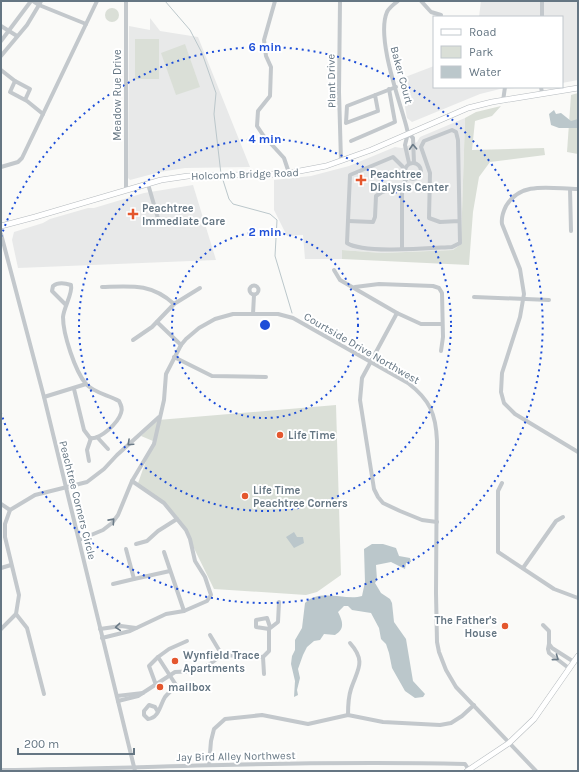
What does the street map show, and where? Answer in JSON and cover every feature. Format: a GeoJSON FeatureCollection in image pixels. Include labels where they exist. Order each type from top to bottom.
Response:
{"type":"FeatureCollection","features":[{"type":"Feature","properties":{"kind":"main road","name":"Holcomb Bridge Road"},"geometry":{"type":"LineString","coordinates":[[1,226],[36,218],[148,184],[188,176],[289,173],[316,169],[341,161],[468,108],[503,100],[578,88]]}},
{"type":"Feature","properties":{"kind":"main road"},"geometry":{"type":"LineString","coordinates":[[468,770],[509,743],[534,719],[578,656]]}},
{"type":"Feature","properties":{"kind":"street"},"geometry":{"type":"LineString","coordinates":[[1,41],[32,1],[40,3],[86,24]]}},
{"type":"Feature","properties":{"kind":"street"},"geometry":{"type":"LineString","coordinates":[[1,167],[21,161],[97,1]]}},
{"type":"Feature","properties":{"kind":"street","name":"Meadow Rue Drive"},"geometry":{"type":"LineString","coordinates":[[126,1],[126,190]]}},
{"type":"Feature","properties":{"kind":"street"},"geometry":{"type":"LineString","coordinates":[[275,1],[264,40],[266,56],[271,67],[270,96],[258,111],[256,126],[284,158],[289,173]]}},
{"type":"Feature","properties":{"kind":"street","name":"Plant Drive"},"geometry":{"type":"LineString","coordinates":[[340,1],[339,92],[341,161]]}},
{"type":"Feature","properties":{"kind":"street","name":"Baker Court"},"geometry":{"type":"LineString","coordinates":[[398,1],[388,10],[384,26],[385,48],[408,133],[413,138],[414,162]]}},
{"type":"Feature","properties":{"kind":"street"},"geometry":{"type":"LineString","coordinates":[[421,1],[431,12],[441,15]]}},
{"type":"Feature","properties":{"kind":"street"},"geometry":{"type":"LineString","coordinates":[[542,1],[542,16]]}},
{"type":"Feature","properties":{"kind":"street"},"geometry":{"type":"LineString","coordinates":[[1,56],[27,25],[40,3]]}},
{"type":"Feature","properties":{"kind":"street"},"geometry":{"type":"LineString","coordinates":[[1,26],[17,36]]}},
{"type":"Feature","properties":{"kind":"street"},"geometry":{"type":"LineString","coordinates":[[1,70],[14,81],[30,89],[25,100]]}},
{"type":"Feature","properties":{"kind":"street"},"geometry":{"type":"LineString","coordinates":[[14,81],[10,92],[25,100],[43,114]]}},
{"type":"Feature","properties":{"kind":"street"},"geometry":{"type":"LineString","coordinates":[[375,95],[378,111],[346,123],[347,106],[375,95],[389,90],[396,87]]}},
{"type":"Feature","properties":{"kind":"street"},"geometry":{"type":"LineString","coordinates":[[503,100],[505,88]]}},
{"type":"Feature","properties":{"kind":"street"},"geometry":{"type":"LineString","coordinates":[[541,88],[542,94]]}},
{"type":"Feature","properties":{"kind":"street"},"geometry":{"type":"LineString","coordinates":[[351,142],[395,122],[389,90]]}},
{"type":"Feature","properties":{"kind":"street"},"geometry":{"type":"LineString","coordinates":[[408,177],[405,169],[394,157],[350,175],[347,243],[363,248],[402,249],[452,247],[460,243],[458,140],[454,130],[424,141],[421,147],[430,173],[429,218],[440,222],[459,220]]}},
{"type":"Feature","properties":{"kind":"street"},"geometry":{"type":"LineString","coordinates":[[408,133],[405,145],[409,163]]}},
{"type":"Feature","properties":{"kind":"street"},"geometry":{"type":"LineString","coordinates":[[405,169],[409,163],[414,162],[421,168],[421,174]]}},
{"type":"Feature","properties":{"kind":"street"},"geometry":{"type":"LineString","coordinates":[[1,163],[6,165]]}},
{"type":"Feature","properties":{"kind":"street"},"geometry":{"type":"LineString","coordinates":[[408,177],[415,179],[421,174],[430,173]]}},
{"type":"Feature","properties":{"kind":"street"},"geometry":{"type":"LineString","coordinates":[[348,222],[373,222],[375,217],[376,196],[382,192],[402,185],[408,177]]}},
{"type":"Feature","properties":{"kind":"street"},"geometry":{"type":"LineString","coordinates":[[148,184],[159,222]]}},
{"type":"Feature","properties":{"kind":"street"},"geometry":{"type":"LineString","coordinates":[[402,185],[402,249]]}},
{"type":"Feature","properties":{"kind":"street"},"geometry":{"type":"LineString","coordinates":[[578,189],[525,189],[514,196],[501,217],[502,224],[520,269],[523,298],[520,317],[500,384],[504,403],[515,414],[578,452]]}},
{"type":"Feature","properties":{"kind":"street"},"geometry":{"type":"LineString","coordinates":[[570,189],[571,231]]}},
{"type":"Feature","properties":{"kind":"street","name":"Peachtree Corners Circle"},"geometry":{"type":"LineString","coordinates":[[1,234],[44,397],[134,769]]}},
{"type":"Feature","properties":{"kind":"street"},"geometry":{"type":"LineString","coordinates":[[334,270],[340,280],[355,287],[397,312],[421,324],[442,324]]}},
{"type":"Feature","properties":{"kind":"street"},"geometry":{"type":"LineString","coordinates":[[65,304],[52,291],[53,286],[56,284],[65,283],[71,285],[72,289],[65,304],[64,328],[74,360],[86,384],[99,393],[119,401],[121,406],[121,414],[118,420],[97,437],[92,438],[86,435],[74,389]]}},
{"type":"Feature","properties":{"kind":"street"},"geometry":{"type":"LineString","coordinates":[[355,287],[379,284],[432,286],[439,288],[442,293],[442,324],[444,337],[441,352]]}},
{"type":"Feature","properties":{"kind":"street"},"geometry":{"type":"LineString","coordinates":[[102,287],[148,288],[160,292],[174,304]]}},
{"type":"Feature","properties":{"kind":"street"},"geometry":{"type":"LineString","coordinates":[[133,340],[157,322],[174,304],[200,288]]}},
{"type":"Feature","properties":{"kind":"street"},"geometry":{"type":"LineString","coordinates":[[252,314],[254,295]]}},
{"type":"Feature","properties":{"kind":"street"},"geometry":{"type":"LineString","coordinates":[[474,297],[549,300]]}},
{"type":"Feature","properties":{"kind":"street"},"geometry":{"type":"LineString","coordinates":[[397,312],[362,378],[360,400],[374,489],[383,503],[422,520],[437,522]]}},
{"type":"Feature","properties":{"kind":"street","name":"Courtside Drive Northwest"},"geometry":{"type":"LineString","coordinates":[[79,540],[104,530],[118,515],[132,481],[154,444],[164,400],[166,374],[181,345],[199,328],[215,319],[232,314],[280,314],[293,318],[371,362],[418,391],[427,401],[433,412],[437,441],[437,642],[442,662],[450,677],[474,705],[536,771]]}},
{"type":"Feature","properties":{"kind":"street"},"geometry":{"type":"LineString","coordinates":[[157,322],[181,345]]}},
{"type":"Feature","properties":{"kind":"street"},"geometry":{"type":"LineString","coordinates":[[174,357],[212,376],[266,377]]}},
{"type":"Feature","properties":{"kind":"street"},"geometry":{"type":"LineString","coordinates":[[44,397],[74,389],[86,384]]}},
{"type":"Feature","properties":{"kind":"street"},"geometry":{"type":"LineString","coordinates":[[1,629],[16,614],[19,595],[5,537],[5,524],[10,510],[28,498],[83,484],[95,477],[116,455],[159,417]]}},
{"type":"Feature","properties":{"kind":"street"},"geometry":{"type":"LineString","coordinates":[[97,437],[108,449]]}},
{"type":"Feature","properties":{"kind":"street"},"geometry":{"type":"LineString","coordinates":[[89,461],[87,450],[92,438]]}},
{"type":"Feature","properties":{"kind":"street"},"geometry":{"type":"LineString","coordinates":[[102,638],[122,634],[166,614],[184,610],[211,598],[210,587],[195,561],[190,539],[186,530],[164,503],[132,481]]}},
{"type":"Feature","properties":{"kind":"street"},"geometry":{"type":"LineString","coordinates":[[502,483],[498,491],[498,552],[554,589],[578,598]]}},
{"type":"Feature","properties":{"kind":"street"},"geometry":{"type":"LineString","coordinates":[[1,504],[10,510]]}},
{"type":"Feature","properties":{"kind":"street"},"geometry":{"type":"LineString","coordinates":[[523,568],[556,521],[563,517]]}},
{"type":"Feature","properties":{"kind":"street"},"geometry":{"type":"LineString","coordinates":[[136,544],[147,541],[177,519]]}},
{"type":"Feature","properties":{"kind":"street"},"geometry":{"type":"LineString","coordinates":[[126,549],[134,579]]}},
{"type":"Feature","properties":{"kind":"street"},"geometry":{"type":"LineString","coordinates":[[164,552],[184,610]]}},
{"type":"Feature","properties":{"kind":"street"},"geometry":{"type":"LineString","coordinates":[[1,568],[11,565]]}},
{"type":"Feature","properties":{"kind":"street"},"geometry":{"type":"LineString","coordinates":[[113,584],[170,571]]}},
{"type":"Feature","properties":{"kind":"street"},"geometry":{"type":"LineString","coordinates":[[118,701],[138,696],[175,672],[196,671],[210,664],[222,655],[263,657],[269,651],[269,628],[278,622],[279,602]]}},
{"type":"Feature","properties":{"kind":"street"},"geometry":{"type":"LineString","coordinates":[[16,614],[27,628],[44,694]]}},
{"type":"Feature","properties":{"kind":"street"},"geometry":{"type":"LineString","coordinates":[[100,629],[121,626],[136,628]]}},
{"type":"Feature","properties":{"kind":"street"},"geometry":{"type":"LineString","coordinates":[[543,626],[549,631],[549,653],[570,669]]}},
{"type":"Feature","properties":{"kind":"street"},"geometry":{"type":"LineString","coordinates":[[210,635],[222,655]]}},
{"type":"Feature","properties":{"kind":"street"},"geometry":{"type":"LineString","coordinates":[[156,685],[149,666],[169,649],[188,641]]}},
{"type":"Feature","properties":{"kind":"street"},"geometry":{"type":"LineString","coordinates":[[348,715],[349,696],[358,673],[360,663],[356,650],[350,643]]}},
{"type":"Feature","properties":{"kind":"street"},"geometry":{"type":"LineString","coordinates":[[549,644],[552,648],[574,662]]}},
{"type":"Feature","properties":{"kind":"street"},"geometry":{"type":"LineString","coordinates":[[158,657],[171,675],[176,685],[166,697],[158,712]]}},
{"type":"Feature","properties":{"kind":"street"},"geometry":{"type":"LineString","coordinates":[[263,657],[264,674]]}},
{"type":"Feature","properties":{"kind":"street"},"geometry":{"type":"LineString","coordinates":[[117,696],[143,693]]}},
{"type":"Feature","properties":{"kind":"street"},"geometry":{"type":"LineString","coordinates":[[209,765],[211,741],[214,729],[225,719],[262,714],[308,724],[348,715],[383,722],[440,725],[451,723],[462,716],[474,705]]}},
{"type":"Feature","properties":{"kind":"street","name":"Jay Bird Alley Northwest"},"geometry":{"type":"LineString","coordinates":[[1,770],[134,769],[209,765],[404,763],[465,764],[468,770]]}},
{"type":"Feature","properties":{"kind":"shaded area"},"geometry":{"type":"Polygon","coordinates":[[[481,1],[540,1],[540,16],[479,16],[481,1]]]}},
{"type":"Feature","properties":{"kind":"shaded area"},"geometry":{"type":"Polygon","coordinates":[[[544,1],[578,1],[578,80],[563,83],[563,16],[544,16],[544,1]]]}},
{"type":"Feature","properties":{"kind":"shaded area"},"geometry":{"type":"Polygon","coordinates":[[[150,18],[160,31],[198,37],[250,167],[185,168],[160,172],[130,180],[128,178],[129,26],[150,30],[150,18]]]}},
{"type":"Feature","properties":{"kind":"shaded area"},"geometry":{"type":"Polygon","coordinates":[[[433,66],[433,88],[513,88],[500,89],[480,94],[412,122],[407,118],[400,79],[433,66]]]}},
{"type":"Feature","properties":{"kind":"shaded area"},"geometry":{"type":"Polygon","coordinates":[[[465,118],[461,244],[453,250],[382,253],[342,250],[342,259],[305,259],[303,235],[287,236],[274,210],[274,180],[311,176],[349,166],[395,147],[402,148],[417,142],[420,137],[465,118]]]}},
{"type":"Feature","properties":{"kind":"shaded area"},"geometry":{"type":"Polygon","coordinates":[[[193,185],[216,260],[18,268],[12,240],[14,232],[43,223],[50,219],[144,193],[193,185]]]}},
{"type":"Feature","properties":{"kind":"green space"},"geometry":{"type":"Polygon","coordinates":[[[112,8],[117,10],[119,15],[117,20],[112,22],[107,20],[105,15],[107,10],[112,8]]]}},
{"type":"Feature","properties":{"kind":"green space"},"geometry":{"type":"Polygon","coordinates":[[[135,39],[159,39],[159,79],[135,79],[135,39]]]}},
{"type":"Feature","properties":{"kind":"green space"},"geometry":{"type":"Polygon","coordinates":[[[185,44],[200,87],[176,95],[161,53],[185,44]]]}},
{"type":"Feature","properties":{"kind":"green space"},"geometry":{"type":"Polygon","coordinates":[[[578,93],[578,154],[567,152],[571,95],[578,93]]]}},
{"type":"Feature","properties":{"kind":"green space"},"geometry":{"type":"Polygon","coordinates":[[[501,106],[492,116],[475,121],[472,150],[544,148],[545,155],[490,162],[479,177],[473,212],[469,265],[342,259],[342,250],[382,253],[453,250],[461,244],[465,118],[476,112],[501,106]]]}},
{"type":"Feature","properties":{"kind":"green space","name":"Life Time Peachtree Corners"},"geometry":{"type":"Polygon","coordinates":[[[336,405],[341,575],[317,592],[306,595],[214,589],[186,532],[166,506],[137,486],[153,441],[141,436],[158,420],[336,405]]]}},
{"type":"Feature","properties":{"kind":"water"},"geometry":{"type":"Polygon","coordinates":[[[554,110],[556,114],[561,113],[571,121],[578,119],[578,128],[559,128],[551,125],[549,114],[554,110]]]}},
{"type":"Feature","properties":{"kind":"water"},"geometry":{"type":"Polygon","coordinates":[[[294,532],[297,537],[303,537],[304,543],[294,548],[286,537],[294,532]]]}},
{"type":"Feature","properties":{"kind":"water"},"geometry":{"type":"Polygon","coordinates":[[[372,544],[383,544],[396,548],[399,556],[410,558],[411,562],[406,563],[405,569],[391,562],[376,565],[377,580],[375,583],[381,593],[390,599],[392,603],[394,622],[406,639],[413,681],[425,694],[423,697],[415,698],[405,691],[392,668],[386,644],[381,639],[379,628],[371,613],[352,610],[348,606],[344,606],[338,612],[342,622],[342,628],[338,633],[335,635],[324,634],[320,640],[314,641],[307,647],[298,669],[300,678],[297,690],[298,695],[294,697],[295,681],[291,664],[292,656],[295,650],[295,640],[302,628],[305,603],[318,596],[362,596],[365,582],[364,549],[372,544]]]}},
{"type":"Feature","properties":{"kind":"waterway"},"geometry":{"type":"LineString","coordinates":[[165,1],[190,30],[202,53],[216,93],[214,114],[221,174]]}},
{"type":"Feature","properties":{"kind":"waterway"},"geometry":{"type":"LineString","coordinates":[[222,177],[229,199],[233,204],[270,214],[277,220],[275,256],[292,313]]}},
{"type":"Feature","properties":{"kind":"place","name":"Peachtree Dialysis Center"},"geometry":{"type":"Point","coordinates":[361,180]}},
{"type":"Feature","properties":{"kind":"place","name":"Peachtree Immediate Care"},"geometry":{"type":"Point","coordinates":[133,214]}},
{"type":"Feature","properties":{"kind":"place","name":"Life Time"},"geometry":{"type":"Point","coordinates":[280,435]}},
{"type":"Feature","properties":{"kind":"place","name":"Life Time Peachtree Corners"},"geometry":{"type":"Point","coordinates":[245,496]}},
{"type":"Feature","properties":{"kind":"place","name":"The Father's House"},"geometry":{"type":"Point","coordinates":[505,626]}},
{"type":"Feature","properties":{"kind":"place","name":"Wynfield Trace Apartments"},"geometry":{"type":"Point","coordinates":[175,661]}},
{"type":"Feature","properties":{"kind":"place","name":"mailbox"},"geometry":{"type":"Point","coordinates":[160,687]}}]}
